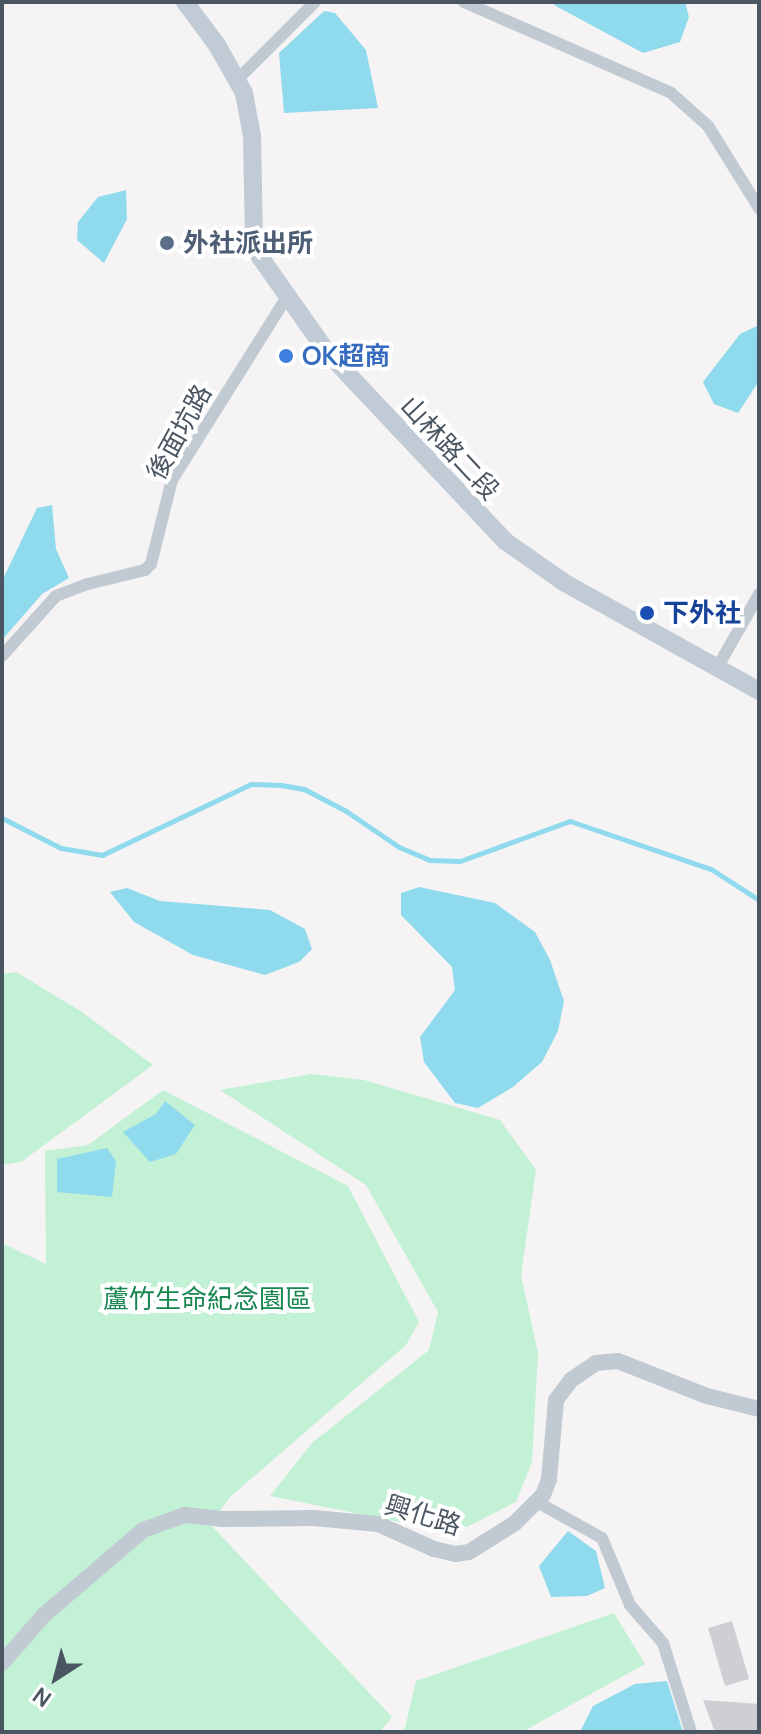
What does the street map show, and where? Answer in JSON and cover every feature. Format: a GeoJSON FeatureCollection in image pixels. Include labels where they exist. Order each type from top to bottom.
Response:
{"type":"FeatureCollection","features":[{"type":"Feature","properties":{"kind":"main road","name":"山林路二段"},"geometry":{"type":"LineString","coordinates":[[185,2],[238,79],[252,136],[254,238],[260,257],[286,298],[348,376],[505,541],[565,583],[759,691]]}},
{"type":"Feature","properties":{"kind":"street"},"geometry":{"type":"LineString","coordinates":[[238,79],[315,2]]}},
{"type":"Feature","properties":{"kind":"street"},"geometry":{"type":"LineString","coordinates":[[464,2],[671,93],[708,126],[759,208]]}},
{"type":"Feature","properties":{"kind":"street","name":"後面坑路"},"geometry":{"type":"LineString","coordinates":[[2,656],[56,596],[88,584],[145,570],[151,564],[172,480],[286,298]]}},
{"type":"Feature","properties":{"kind":"street"},"geometry":{"type":"LineString","coordinates":[[717,668],[759,594]]}},
{"type":"Feature","properties":{"kind":"street"},"geometry":{"type":"LineString","coordinates":[[691,1732],[663,1643],[630,1605],[602,1538],[537,1502],[549,1479],[556,1400],[571,1380],[596,1363],[618,1361],[707,1396],[759,1409]]}},
{"type":"Feature","properties":{"kind":"street","name":"興化路"},"geometry":{"type":"LineString","coordinates":[[2,1663],[74,1588],[143,1530],[166,1520],[185,1515],[354,1521],[378,1524],[455,1554],[469,1552],[491,1540],[537,1502]]}},
{"type":"Feature","properties":{"kind":"green space"},"geometry":{"type":"Polygon","coordinates":[[[16,972],[82,1012],[153,1065],[21,1162],[2,1165],[2,974],[16,972]]]}},
{"type":"Feature","properties":{"kind":"green space"},"geometry":{"type":"Polygon","coordinates":[[[311,1074],[364,1080],[500,1120],[536,1170],[521,1275],[538,1353],[532,1462],[516,1502],[455,1533],[270,1496],[312,1443],[429,1350],[438,1312],[366,1185],[220,1090],[311,1074]]]}},
{"type":"Feature","properties":{"kind":"green space","name":"蘆竹生命紀念園區"},"geometry":{"type":"Polygon","coordinates":[[[163,1090],[348,1186],[419,1322],[406,1345],[230,1497],[210,1524],[392,1717],[380,1732],[2,1732],[2,1243],[46,1264],[45,1151],[88,1145],[163,1090]]]}},
{"type":"Feature","properties":{"kind":"green space"},"geometry":{"type":"Polygon","coordinates":[[[614,1613],[645,1664],[522,1732],[404,1732],[416,1681],[614,1613]]]}},
{"type":"Feature","properties":{"kind":"water"},"geometry":{"type":"Polygon","coordinates":[[[555,2],[685,2],[689,17],[680,42],[643,53],[554,5],[555,2]]]}},
{"type":"Feature","properties":{"kind":"water"},"geometry":{"type":"Polygon","coordinates":[[[324,11],[335,13],[366,50],[378,108],[284,113],[279,53],[324,11]]]}},
{"type":"Feature","properties":{"kind":"water"},"geometry":{"type":"Polygon","coordinates":[[[126,190],[127,219],[104,263],[77,240],[78,222],[98,197],[126,190]]]}},
{"type":"Feature","properties":{"kind":"water"},"geometry":{"type":"Polygon","coordinates":[[[759,325],[759,381],[738,413],[714,404],[703,382],[740,334],[759,325]]]}},
{"type":"Feature","properties":{"kind":"water"},"geometry":{"type":"Polygon","coordinates":[[[52,505],[56,549],[69,578],[42,594],[2,640],[2,581],[37,508],[52,505]]]}},
{"type":"Feature","properties":{"kind":"water"},"geometry":{"type":"Polygon","coordinates":[[[419,887],[495,903],[535,932],[550,960],[564,1001],[558,1031],[542,1062],[513,1087],[478,1108],[455,1103],[424,1062],[420,1037],[455,990],[452,967],[401,915],[401,893],[419,887]]]}},
{"type":"Feature","properties":{"kind":"water"},"geometry":{"type":"Polygon","coordinates":[[[127,888],[160,901],[270,910],[305,929],[312,949],[299,962],[265,975],[193,955],[134,922],[110,892],[127,888]]]}},
{"type":"Feature","properties":{"kind":"water"},"geometry":{"type":"Polygon","coordinates":[[[165,1101],[195,1125],[176,1154],[150,1162],[123,1132],[156,1114],[165,1101]]]}},
{"type":"Feature","properties":{"kind":"water"},"geometry":{"type":"Polygon","coordinates":[[[107,1148],[116,1161],[112,1197],[57,1192],[57,1159],[107,1148]]]}},
{"type":"Feature","properties":{"kind":"water"},"geometry":{"type":"Polygon","coordinates":[[[568,1531],[596,1551],[605,1588],[587,1596],[551,1597],[539,1566],[568,1531]]]}},
{"type":"Feature","properties":{"kind":"water"},"geometry":{"type":"Polygon","coordinates":[[[667,1681],[683,1732],[580,1732],[593,1706],[635,1684],[667,1681]]]}},
{"type":"Feature","properties":{"kind":"building"},"geometry":{"type":"Polygon","coordinates":[[[732,1621],[749,1679],[725,1686],[708,1628],[732,1621]]]}},
{"type":"Feature","properties":{"kind":"building"},"geometry":{"type":"Polygon","coordinates":[[[703,1700],[759,1704],[759,1732],[715,1732],[703,1700]]]}},
{"type":"Feature","properties":{"kind":"waterway"},"geometry":{"type":"LineString","coordinates":[[2,818],[61,848],[102,855],[251,784],[281,785],[304,789],[346,811],[399,847],[429,860],[460,861],[570,821],[711,869],[759,900]]}},
{"type":"Feature","properties":{"kind":"place","name":"外社派出所"},"geometry":{"type":"Point","coordinates":[167,243]}},
{"type":"Feature","properties":{"kind":"place","name":"OK超商"},"geometry":{"type":"Point","coordinates":[286,356]}},
{"type":"Feature","properties":{"kind":"place","name":"下外社"},"geometry":{"type":"Point","coordinates":[647,613]}}]}
